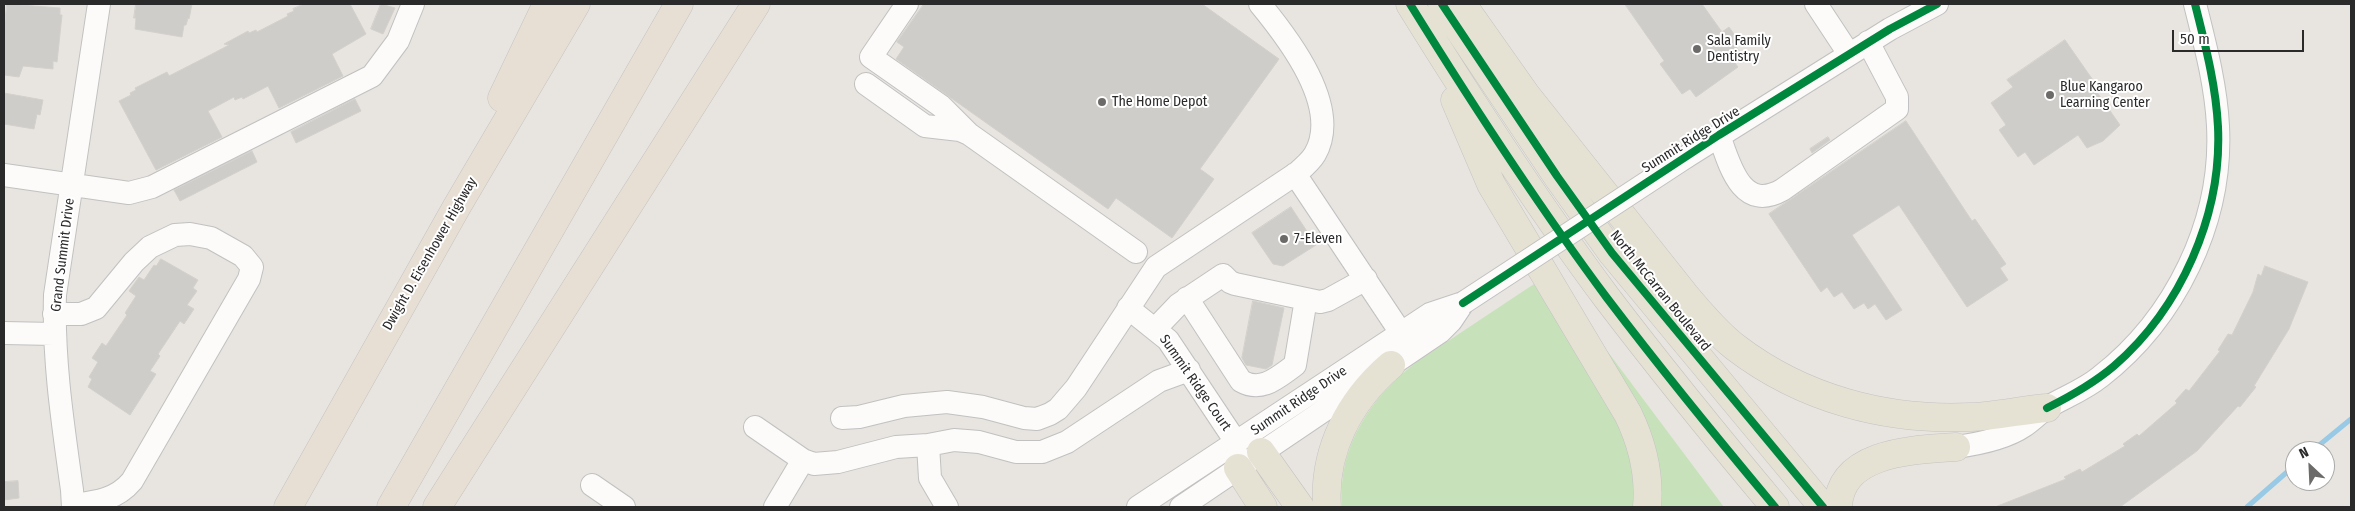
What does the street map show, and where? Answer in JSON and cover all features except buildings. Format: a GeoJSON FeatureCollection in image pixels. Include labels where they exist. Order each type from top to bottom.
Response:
{"type":"FeatureCollection","features":[{"type":"Feature","properties":{"kind":"highway"},"geometry":{"type":"LineString","coordinates":[[456,208],[484,135],[547,4]]}},
{"type":"Feature","properties":{"kind":"highway","name":"Dwight D. Eisenhower Highway"},"geometry":{"type":"LineString","coordinates":[[288,507],[456,208],[576,4]]}},
{"type":"Feature","properties":{"kind":"highway"},"geometry":{"type":"LineString","coordinates":[[391,507],[679,4]]}},
{"type":"Feature","properties":{"kind":"highway"},"geometry":{"type":"LineString","coordinates":[[436,507],[756,4]]}},
{"type":"Feature","properties":{"kind":"main road","name":"North McCarran Boulevard"},"geometry":{"type":"LineString","coordinates":[[1442,4],[1551,168],[1612,253],[1823,507]]}},
{"type":"Feature","properties":{"kind":"main road"},"geometry":{"type":"LineString","coordinates":[[1462,4],[1527,96],[1685,295],[1720,333],[1760,364],[1819,394],[1886,413],[1921,417],[1974,417],[2047,408]]}},
{"type":"Feature","properties":{"kind":"main road"},"geometry":{"type":"LineString","coordinates":[[1416,14],[1491,184],[1637,432],[1644,453],[1647,507]]}},
{"type":"Feature","properties":{"kind":"main road"},"geometry":{"type":"LineString","coordinates":[[1416,14],[1469,99],[1608,299],[1733,458],[1775,507]]}},
{"type":"Feature","properties":{"kind":"main road"},"geometry":{"type":"LineString","coordinates":[[1327,507],[1331,460],[1342,428],[1363,390],[1391,365]]}},
{"type":"Feature","properties":{"kind":"main road"},"geometry":{"type":"LineString","coordinates":[[1838,507],[1838,496],[1845,483],[1858,470],[1874,459],[1894,452],[1956,447]]}},
{"type":"Feature","properties":{"kind":"main road"},"geometry":{"type":"LineString","coordinates":[[1261,452],[1300,507]]}},
{"type":"Feature","properties":{"kind":"main road"},"geometry":{"type":"LineString","coordinates":[[1237,455],[1263,507]]}},
{"type":"Feature","properties":{"kind":"street","name":"Grand Summit Drive"},"geometry":{"type":"LineString","coordinates":[[73,506],[54,324],[55,295],[99,4]]}},
{"type":"Feature","properties":{"kind":"street"},"geometry":{"type":"LineString","coordinates":[[4,175],[129,193],[152,188],[372,76],[398,41],[413,4]]}},
{"type":"Feature","properties":{"kind":"street"},"geometry":{"type":"LineString","coordinates":[[907,4],[871,57],[941,106],[970,134],[1136,252]]}},
{"type":"Feature","properties":{"kind":"street"},"geometry":{"type":"LineString","coordinates":[[842,418],[859,417],[904,406],[938,402],[983,407],[1024,418],[1036,419],[1050,414],[1058,409],[1076,388],[1150,275],[1163,261],[1295,174],[1316,154],[1321,139],[1323,116],[1301,59],[1260,4]]}},
{"type":"Feature","properties":{"kind":"street"},"geometry":{"type":"LineString","coordinates":[[1816,4],[1849,54]]}},
{"type":"Feature","properties":{"kind":"street","name":"Summit Ridge Drive"},"geometry":{"type":"LineString","coordinates":[[1181,507],[1237,455],[1401,333],[1430,314],[1463,304],[1720,135],[1868,42],[1937,4]]}},
{"type":"Feature","properties":{"kind":"street"},"geometry":{"type":"LineString","coordinates":[[1956,447],[2010,434],[2024,426],[2047,408],[2098,379],[2129,350],[2178,288],[2195,253],[2211,204],[2215,184],[2218,127],[2207,52],[2195,4]]}},
{"type":"Feature","properties":{"kind":"street"},"geometry":{"type":"LineString","coordinates":[[1720,135],[1735,178],[1744,188],[1754,194],[1764,195],[1782,190],[1897,109],[1897,98],[1868,42]]}},
{"type":"Feature","properties":{"kind":"street"},"geometry":{"type":"LineString","coordinates":[[866,84],[925,126],[960,130],[970,134]]}},
{"type":"Feature","properties":{"kind":"street"},"geometry":{"type":"LineString","coordinates":[[1295,174],[1401,333]]}},
{"type":"Feature","properties":{"kind":"street"},"geometry":{"type":"LineString","coordinates":[[4,333],[54,324],[96,308],[134,262],[150,247],[175,235],[190,234],[211,238],[243,256],[252,267],[249,279],[132,481],[123,492],[112,498],[73,506]]}},
{"type":"Feature","properties":{"kind":"street"},"geometry":{"type":"LineString","coordinates":[[1156,328],[1187,298],[1223,274],[1230,282],[1235,284],[1320,302],[1328,300],[1366,279]]}},
{"type":"Feature","properties":{"kind":"street"},"geometry":{"type":"LineString","coordinates":[[1187,298],[1241,381],[1250,386],[1259,386],[1269,382],[1295,365],[1306,299]]}},
{"type":"Feature","properties":{"kind":"street","name":"Summit Ridge Drive"},"geometry":{"type":"LineString","coordinates":[[1138,507],[1237,455],[1261,452],[1440,332],[1451,321],[1463,304]]}},
{"type":"Feature","properties":{"kind":"street","name":"Summit Ridge Court"},"geometry":{"type":"LineString","coordinates":[[1128,308],[1156,328],[1168,340],[1189,370],[1237,455]]}},
{"type":"Feature","properties":{"kind":"street"},"geometry":{"type":"LineString","coordinates":[[755,428],[802,460],[825,464],[896,447],[928,445],[1011,467],[1026,468],[1059,463],[1072,456],[1166,394],[1189,370]]}},
{"type":"Feature","properties":{"kind":"street"},"geometry":{"type":"LineString","coordinates":[[928,445],[930,478],[948,507]]}},
{"type":"Feature","properties":{"kind":"street"},"geometry":{"type":"LineString","coordinates":[[775,507],[802,460]]}},
{"type":"Feature","properties":{"kind":"street"},"geometry":{"type":"LineString","coordinates":[[592,485],[624,507]]}},
{"type":"Feature","properties":{"kind":"green space"},"geometry":{"type":"Polygon","coordinates":[[[1534,284],[1618,419],[1626,440],[1631,462],[1634,484],[1634,507],[1342,507],[1342,485],[1345,464],[1351,444],[1360,425],[1386,390],[1418,361],[1534,284]]]}},
{"type":"Feature","properties":{"kind":"green space"},"geometry":{"type":"Polygon","coordinates":[[[1578,312],[1724,507],[1654,507],[1578,312]]]}},
{"type":"Feature","properties":{"kind":"waterway"},"geometry":{"type":"LineString","coordinates":[[2324,441],[2351,419]]}},
{"type":"Feature","properties":{"kind":"waterway"},"geometry":{"type":"LineString","coordinates":[[2247,507],[2285,474]]}},
{"type":"Feature","properties":{"kind":"cycle path"},"geometry":{"type":"LineString","coordinates":[[1410,4],[1505,153],[1607,298],[1711,430],[1775,507]]}},
{"type":"Feature","properties":{"kind":"cycle path"},"geometry":{"type":"LineString","coordinates":[[1442,4],[1557,176],[1612,253],[1823,507]]}},
{"type":"Feature","properties":{"kind":"cycle path"},"geometry":{"type":"LineString","coordinates":[[1463,303],[1719,135],[1890,29],[1937,4]]}},
{"type":"Feature","properties":{"kind":"cycle path"},"geometry":{"type":"LineString","coordinates":[[2047,408],[2098,378],[2114,366],[2138,343],[2159,317],[2177,288],[2193,258],[2205,226],[2213,193],[2218,127],[2212,80],[2195,4]]}},
{"type":"Feature","properties":{"kind":"place","name":"Sala Family Dentistry"},"geometry":{"type":"Point","coordinates":[1697,49]}},
{"type":"Feature","properties":{"kind":"place","name":"Blue Kangaroo Learning Center"},"geometry":{"type":"Point","coordinates":[2050,95]}},
{"type":"Feature","properties":{"kind":"place","name":"The Home Depot"},"geometry":{"type":"Point","coordinates":[1102,102]}},
{"type":"Feature","properties":{"kind":"place","name":"7-Eleven"},"geometry":{"type":"Point","coordinates":[1284,239]}}]}
